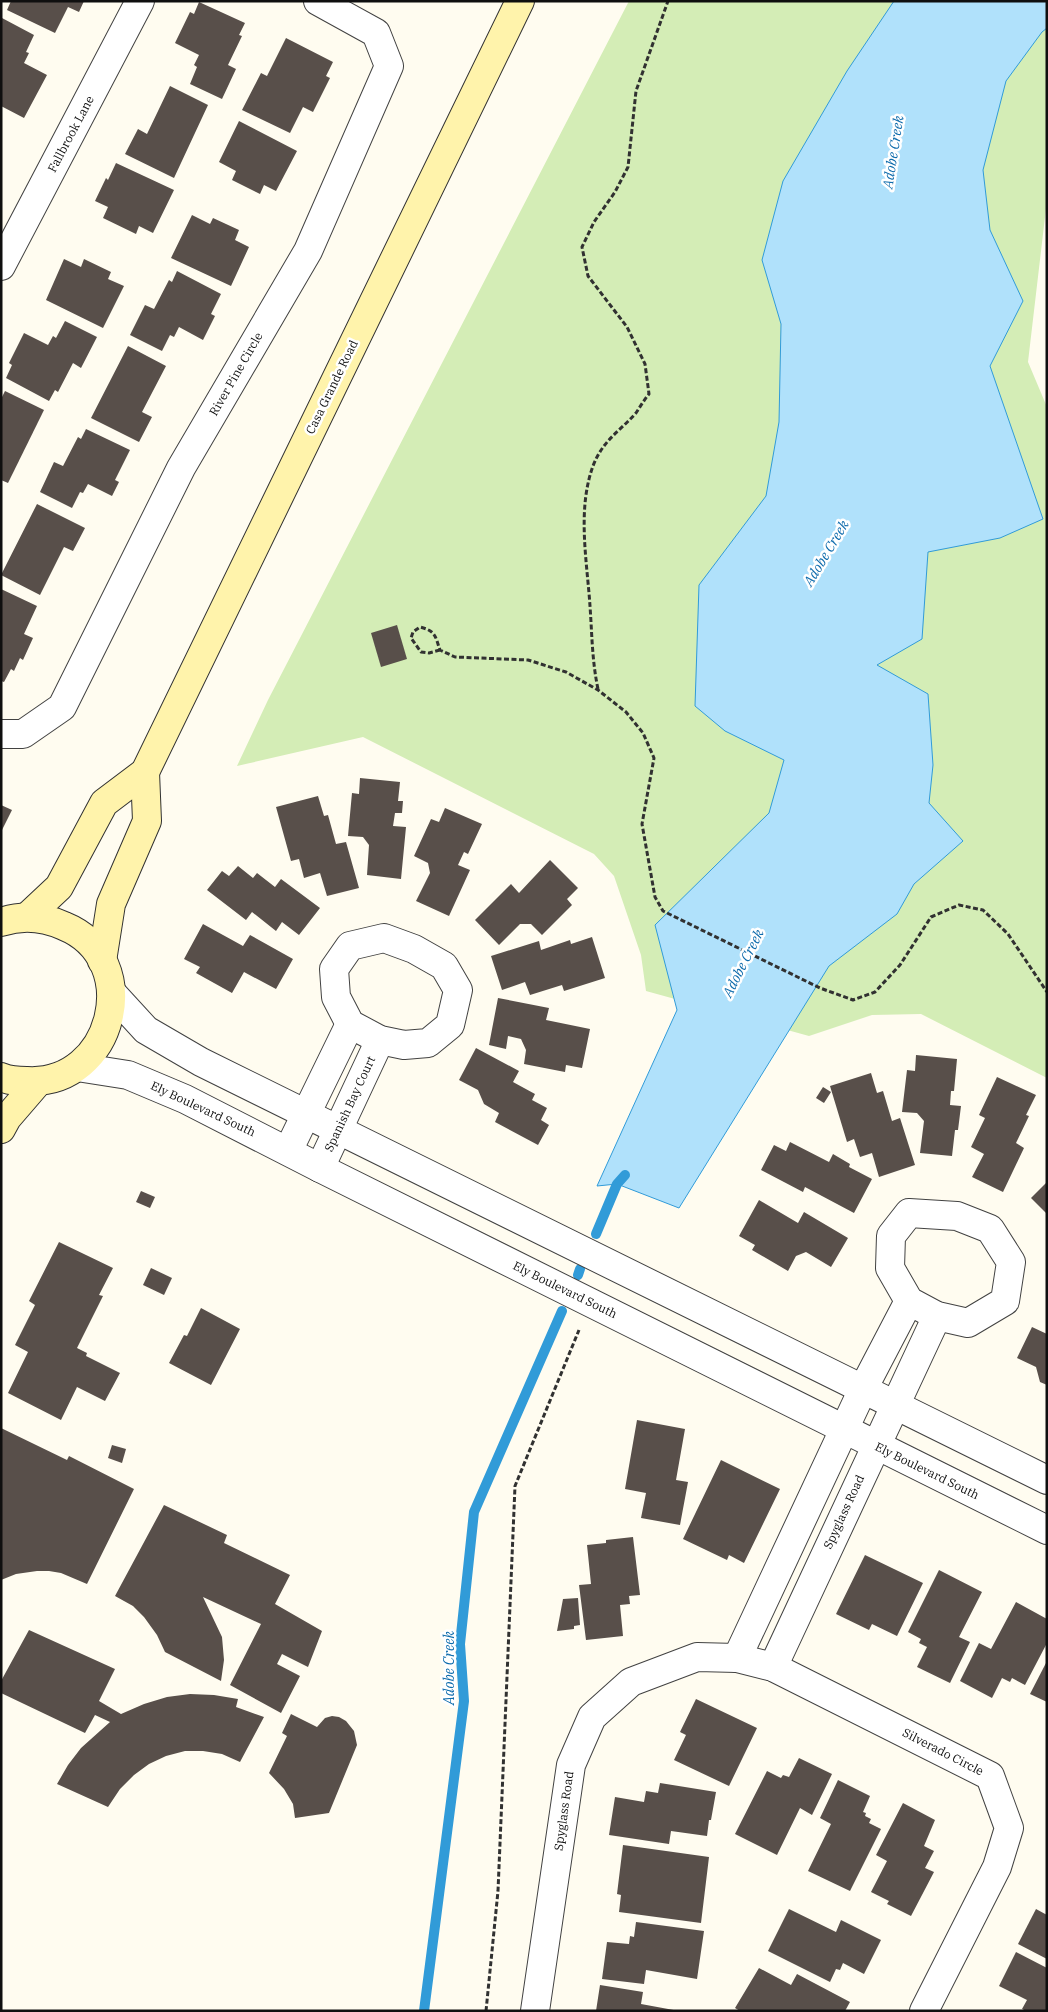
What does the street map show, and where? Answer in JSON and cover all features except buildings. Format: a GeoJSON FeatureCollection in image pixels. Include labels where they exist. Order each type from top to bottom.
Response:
{"type":"FeatureCollection","features":[{"type":"Feature","properties":{"kind":"main road","name":"Casa Grande Road"},"geometry":{"type":"LineString","coordinates":[[28,917],[59,887],[104,803],[145,772],[520,1]]}},
{"type":"Feature","properties":{"kind":"main road","name":"Casa Grande Road"},"geometry":{"type":"LineString","coordinates":[[102,960],[111,904],[148,821],[145,772]]}},
{"type":"Feature","properties":{"kind":"main road"},"geometry":{"type":"LineString","coordinates":[[1,922],[28,917],[50,920],[71,928],[89,942],[102,960],[112,993],[109,1020],[98,1046],[78,1067],[59,1077],[38,1082],[10,1080],[1,1077]]}},
{"type":"Feature","properties":{"kind":"main road"},"geometry":{"type":"LineString","coordinates":[[1,1129],[7,1118],[38,1082]]}},
{"type":"Feature","properties":{"kind":"street","name":"Fallbrook Lane"},"geometry":{"type":"LineString","coordinates":[[1,266],[140,1]]}},
{"type":"Feature","properties":{"kind":"street","name":"River Pine Circle"},"geometry":{"type":"LineString","coordinates":[[1,734],[22,734],[62,707],[181,468],[308,251],[389,66],[376,33],[318,1]]}},
{"type":"Feature","properties":{"kind":"street"},"geometry":{"type":"LineString","coordinates":[[384,938],[414,949],[444,966],[458,990],[450,1025],[428,1043],[404,1046],[380,1040],[350,1024],[336,997],[334,969],[350,946],[384,938]]}},
{"type":"Feature","properties":{"kind":"street"},"geometry":{"type":"LineString","coordinates":[[112,993],[146,1030],[201,1062],[339,1128],[1047,1480]]}},
{"type":"Feature","properties":{"kind":"street"},"geometry":{"type":"LineString","coordinates":[[288,1151],[350,1024]]}},
{"type":"Feature","properties":{"kind":"street","name":"Spanish Bay Court"},"geometry":{"type":"LineString","coordinates":[[320,1168],[380,1040]]}},
{"type":"Feature","properties":{"kind":"street","name":"Ely Boulevard South"},"geometry":{"type":"LineString","coordinates":[[78,1067],[128,1076],[185,1099],[1047,1530]]}},
{"type":"Feature","properties":{"kind":"street"},"geometry":{"type":"LineString","coordinates":[[909,1213],[957,1216],[990,1230],[1011,1262],[1005,1301],[968,1323],[937,1316],[909,1301],[890,1268],[891,1236],[909,1213]]}},
{"type":"Feature","properties":{"kind":"street"},"geometry":{"type":"LineString","coordinates":[[737,1658],[863,1390],[909,1301]]}},
{"type":"Feature","properties":{"kind":"street","name":"Spyglass Road"},"geometry":{"type":"LineString","coordinates":[[535,2011],[570,1765],[592,1717],[631,1682],[697,1657],[737,1658],[773,1667],[875,1445],[937,1316]]}},
{"type":"Feature","properties":{"kind":"street","name":"Silverado Circle"},"geometry":{"type":"LineString","coordinates":[[773,1667],[990,1776],[1009,1828],[997,1868],[924,2011]]}},
{"type":"Feature","properties":{"kind":"path"},"geometry":{"type":"LineString","coordinates":[[598,690],[593,665],[585,546],[586,500],[593,466],[606,441],[635,414],[649,394],[645,364],[627,328],[588,276],[582,247],[594,222],[615,192],[628,167],[636,90],[668,1]]}},
{"type":"Feature","properties":{"kind":"path"},"geometry":{"type":"LineString","coordinates":[[440,650],[433,632],[420,627],[413,632],[411,638],[421,652],[429,653],[440,650],[455,657],[528,660],[566,672],[598,690],[626,712],[643,733],[654,758],[642,824],[655,897],[663,911],[820,988],[853,1000],[875,992],[900,965],[932,916],[959,904],[983,910],[1008,934],[1047,992]]}},
{"type":"Feature","properties":{"kind":"path"},"geometry":{"type":"LineString","coordinates":[[486,2011],[498,1891],[515,1486],[581,1325]]}},
{"type":"Feature","properties":{"kind":"green space"},"geometry":{"type":"Polygon","coordinates":[[[629,1],[1047,1],[1047,200],[1028,362],[1047,407],[1047,1078],[921,1014],[872,1015],[809,1036],[646,991],[641,955],[614,876],[594,854],[363,737],[237,766],[268,700],[629,1]]]}},
{"type":"Feature","properties":{"kind":"water"},"geometry":{"type":"Polygon","coordinates":[[[894,1],[1047,1],[1047,28],[1042,32],[1006,81],[983,170],[990,230],[1023,301],[990,366],[1043,519],[1000,538],[928,552],[922,639],[877,665],[928,694],[933,765],[929,803],[963,841],[914,884],[897,914],[829,966],[679,1208],[617,1184],[597,1186],[677,1010],[655,925],[769,813],[784,760],[725,731],[695,706],[699,585],[766,496],[779,422],[781,324],[762,260],[783,181],[847,71],[894,1]]]}},
{"type":"Feature","properties":{"kind":"waterway","name":"Adobe Creek"},"geometry":{"type":"LineString","coordinates":[[596,1234],[617,1184],[625,1175]]}},
{"type":"Feature","properties":{"kind":"waterway","name":"Adobe Creek"},"geometry":{"type":"LineString","coordinates":[[578,1275],[580,1269]]}},
{"type":"Feature","properties":{"kind":"waterway","name":"Adobe Creek"},"geometry":{"type":"LineString","coordinates":[[424,2011],[464,1701],[460,1644],[474,1512],[562,1311]]}}]}
